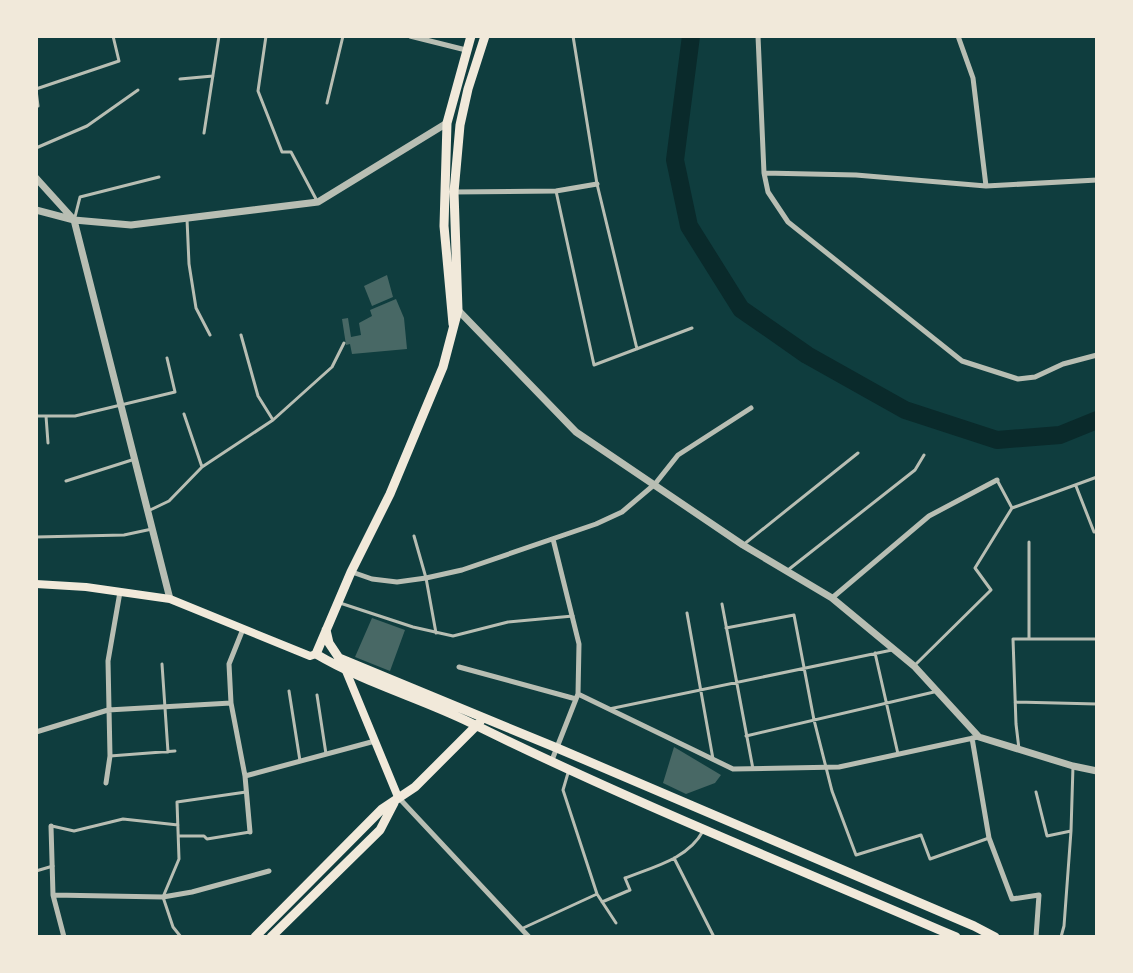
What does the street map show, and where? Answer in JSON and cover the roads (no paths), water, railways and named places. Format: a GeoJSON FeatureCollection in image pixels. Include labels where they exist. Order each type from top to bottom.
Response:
{"type":"FeatureCollection","features":[{"type":"Feature","properties":{"kind":"main road"},"geometry":{"type":"LineString","coordinates":[[316,654],[337,602],[390,494],[438,380],[458,310],[447,123],[471,36]]}},
{"type":"Feature","properties":{"kind":"main road"},"geometry":{"type":"LineString","coordinates":[[453,327],[444,226],[460,125],[485,36]]}},
{"type":"Feature","properties":{"kind":"main road"},"geometry":{"type":"LineString","coordinates":[[36,584],[170,599],[310,656],[316,654],[346,671],[956,937]]}},
{"type":"Feature","properties":{"kind":"main road"},"geometry":{"type":"LineString","coordinates":[[326,627],[329,643],[339,658],[557,748],[995,937]]}},
{"type":"Feature","properties":{"kind":"main road"},"geometry":{"type":"LineString","coordinates":[[346,671],[398,797]]}},
{"type":"Feature","properties":{"kind":"main road"},"geometry":{"type":"LineString","coordinates":[[255,937],[359,832],[398,797],[415,787],[485,718]]}},
{"type":"Feature","properties":{"kind":"main road"},"geometry":{"type":"LineString","coordinates":[[271,937],[380,830],[398,797]]}},
{"type":"Feature","properties":{"kind":"street"},"geometry":{"type":"LineString","coordinates":[[410,36],[466,50]]}},
{"type":"Feature","properties":{"kind":"street"},"geometry":{"type":"LineString","coordinates":[[758,36],[764,173],[768,192],[788,222],[962,361],[1018,379],[1035,377],[1063,364],[1097,355]]}},
{"type":"Feature","properties":{"kind":"street"},"geometry":{"type":"LineString","coordinates":[[958,36],[973,78],[986,186]]}},
{"type":"Feature","properties":{"kind":"street"},"geometry":{"type":"LineString","coordinates":[[36,210],[74,220],[131,225],[318,202],[447,123]]}},
{"type":"Feature","properties":{"kind":"street"},"geometry":{"type":"LineString","coordinates":[[764,173],[856,175],[986,186],[1097,180]]}},
{"type":"Feature","properties":{"kind":"street"},"geometry":{"type":"LineString","coordinates":[[36,178],[74,220],[170,599]]}},
{"type":"Feature","properties":{"kind":"street"},"geometry":{"type":"LineString","coordinates":[[449,192],[556,191],[597,184]]}},
{"type":"Feature","properties":{"kind":"street"},"geometry":{"type":"LineString","coordinates":[[450,302],[576,432],[743,545],[832,598],[914,666],[976,738],[989,838],[1012,899],[1039,895],[1036,937]]}},
{"type":"Feature","properties":{"kind":"street"},"geometry":{"type":"LineString","coordinates":[[351,572],[397,582],[426,578],[462,570],[622,512],[655,484],[678,455],[751,408]]}},
{"type":"Feature","properties":{"kind":"street"},"geometry":{"type":"LineString","coordinates":[[832,598],[929,516],[997,480]]}},
{"type":"Feature","properties":{"kind":"street"},"geometry":{"type":"LineString","coordinates":[[552,761],[577,696],[579,644],[553,539]]}},
{"type":"Feature","properties":{"kind":"street"},"geometry":{"type":"LineString","coordinates":[[106,783],[110,756],[108,661],[120,592]]}},
{"type":"Feature","properties":{"kind":"street"},"geometry":{"type":"LineString","coordinates":[[243,629],[229,664],[231,703],[245,776],[250,832]]}},
{"type":"Feature","properties":{"kind":"street"},"geometry":{"type":"LineString","coordinates":[[459,667],[577,696],[733,769],[828,767],[976,738],[1097,771]]}},
{"type":"Feature","properties":{"kind":"street"},"geometry":{"type":"LineString","coordinates":[[36,732],[108,710],[231,703]]}},
{"type":"Feature","properties":{"kind":"street"},"geometry":{"type":"LineString","coordinates":[[245,776],[375,741]]}},
{"type":"Feature","properties":{"kind":"street"},"geometry":{"type":"LineString","coordinates":[[398,797],[529,937]]}},
{"type":"Feature","properties":{"kind":"street"},"geometry":{"type":"LineString","coordinates":[[51,826],[53,895],[64,937]]}},
{"type":"Feature","properties":{"kind":"street"},"geometry":{"type":"LineString","coordinates":[[53,895],[163,897],[269,871]]}},
{"type":"Feature","properties":{"kind":"lane"},"geometry":{"type":"LineString","coordinates":[[38,106],[36,90],[119,61],[113,36]]}},
{"type":"Feature","properties":{"kind":"lane"},"geometry":{"type":"LineString","coordinates":[[204,133],[219,36]]}},
{"type":"Feature","properties":{"kind":"lane"},"geometry":{"type":"LineString","coordinates":[[266,36],[258,91],[282,152],[291,152],[318,202]]}},
{"type":"Feature","properties":{"kind":"lane"},"geometry":{"type":"LineString","coordinates":[[327,103],[343,36]]}},
{"type":"Feature","properties":{"kind":"lane"},"geometry":{"type":"LineString","coordinates":[[573,36],[597,184],[637,349]]}},
{"type":"Feature","properties":{"kind":"lane"},"geometry":{"type":"LineString","coordinates":[[180,79],[213,76]]}},
{"type":"Feature","properties":{"kind":"lane"},"geometry":{"type":"LineString","coordinates":[[36,148],[87,126],[138,90]]}},
{"type":"Feature","properties":{"kind":"lane"},"geometry":{"type":"LineString","coordinates":[[74,220],[80,197],[159,177]]}},
{"type":"Feature","properties":{"kind":"lane"},"geometry":{"type":"LineString","coordinates":[[556,191],[594,365],[692,328]]}},
{"type":"Feature","properties":{"kind":"lane"},"geometry":{"type":"LineString","coordinates":[[187,217],[189,264],[196,308],[210,335]]}},
{"type":"Feature","properties":{"kind":"lane"},"geometry":{"type":"LineString","coordinates":[[241,335],[258,396],[273,420]]}},
{"type":"Feature","properties":{"kind":"lane"},"geometry":{"type":"LineString","coordinates":[[148,511],[169,501],[202,467],[273,420],[332,367],[344,343]]}},
{"type":"Feature","properties":{"kind":"lane"},"geometry":{"type":"LineString","coordinates":[[36,416],[75,416],[175,392],[167,358]]}},
{"type":"Feature","properties":{"kind":"lane"},"geometry":{"type":"LineString","coordinates":[[184,414],[202,467]]}},
{"type":"Feature","properties":{"kind":"lane"},"geometry":{"type":"LineString","coordinates":[[46,416],[48,443]]}},
{"type":"Feature","properties":{"kind":"lane"},"geometry":{"type":"LineString","coordinates":[[743,545],[858,453]]}},
{"type":"Feature","properties":{"kind":"lane"},"geometry":{"type":"LineString","coordinates":[[785,572],[915,470],[924,455]]}},
{"type":"Feature","properties":{"kind":"lane"},"geometry":{"type":"LineString","coordinates":[[66,481],[135,459]]}},
{"type":"Feature","properties":{"kind":"lane"},"geometry":{"type":"LineString","coordinates":[[914,666],[991,590],[975,568],[1012,508],[1097,477]]}},
{"type":"Feature","properties":{"kind":"lane"},"geometry":{"type":"LineString","coordinates":[[997,480],[1012,508]]}},
{"type":"Feature","properties":{"kind":"lane"},"geometry":{"type":"LineString","coordinates":[[1076,485],[1094,532],[1097,532]]}},
{"type":"Feature","properties":{"kind":"lane"},"geometry":{"type":"LineString","coordinates":[[36,537],[124,535],[153,529]]}},
{"type":"Feature","properties":{"kind":"lane"},"geometry":{"type":"LineString","coordinates":[[414,536],[426,578],[436,633]]}},
{"type":"Feature","properties":{"kind":"lane"},"geometry":{"type":"LineString","coordinates":[[1029,542],[1029,639]]}},
{"type":"Feature","properties":{"kind":"lane"},"geometry":{"type":"LineString","coordinates":[[337,602],[453,636],[508,622],[573,616]]}},
{"type":"Feature","properties":{"kind":"lane"},"geometry":{"type":"LineString","coordinates":[[722,604],[753,769]]}},
{"type":"Feature","properties":{"kind":"lane"},"geometry":{"type":"LineString","coordinates":[[687,613],[713,759]]}},
{"type":"Feature","properties":{"kind":"lane"},"geometry":{"type":"LineString","coordinates":[[726,628],[794,615],[814,720],[832,791],[856,855],[921,835],[930,859],[989,838]]}},
{"type":"Feature","properties":{"kind":"lane"},"geometry":{"type":"LineString","coordinates":[[1019,749],[1013,639],[1097,639]]}},
{"type":"Feature","properties":{"kind":"lane"},"geometry":{"type":"LineString","coordinates":[[609,709],[893,649]]}},
{"type":"Feature","properties":{"kind":"lane"},"geometry":{"type":"LineString","coordinates":[[875,653],[898,754]]}},
{"type":"Feature","properties":{"kind":"lane"},"geometry":{"type":"LineString","coordinates":[[162,664],[168,752]]}},
{"type":"Feature","properties":{"kind":"lane"},"geometry":{"type":"LineString","coordinates":[[289,691],[300,761]]}},
{"type":"Feature","properties":{"kind":"lane"},"geometry":{"type":"LineString","coordinates":[[746,736],[937,692]]}},
{"type":"Feature","properties":{"kind":"lane"},"geometry":{"type":"LineString","coordinates":[[317,695],[326,754]]}},
{"type":"Feature","properties":{"kind":"lane"},"geometry":{"type":"LineString","coordinates":[[1015,702],[1097,704]]}},
{"type":"Feature","properties":{"kind":"lane"},"geometry":{"type":"LineString","coordinates":[[110,756],[175,751]]}},
{"type":"Feature","properties":{"kind":"lane"},"geometry":{"type":"LineString","coordinates":[[1061,937],[1071,831],[1073,766]]}},
{"type":"Feature","properties":{"kind":"lane"},"geometry":{"type":"LineString","coordinates":[[569,769],[563,790],[597,894],[616,923]]}},
{"type":"Feature","properties":{"kind":"lane"},"geometry":{"type":"LineString","coordinates":[[181,937],[173,927],[163,897],[179,859],[177,802],[246,792]]}},
{"type":"Feature","properties":{"kind":"lane"},"geometry":{"type":"LineString","coordinates":[[1036,792],[1047,836],[1071,831]]}},
{"type":"Feature","properties":{"kind":"lane"},"geometry":{"type":"LineString","coordinates":[[51,826],[74,831],[123,819],[178,825]]}},
{"type":"Feature","properties":{"kind":"lane"},"geometry":{"type":"LineString","coordinates":[[602,902],[630,890],[625,878],[674,858],[696,843],[704,829]]}},
{"type":"Feature","properties":{"kind":"lane"},"geometry":{"type":"LineString","coordinates":[[179,836],[204,836],[207,839],[250,832]]}},
{"type":"Feature","properties":{"kind":"lane"},"geometry":{"type":"LineString","coordinates":[[674,858],[714,937]]}},
{"type":"Feature","properties":{"kind":"lane"},"geometry":{"type":"LineString","coordinates":[[36,871],[53,866]]}},
{"type":"Feature","properties":{"kind":"lane"},"geometry":{"type":"LineString","coordinates":[[521,929],[597,894]]}},
{"type":"Feature","properties":{"kind":"waterway"},"geometry":{"type":"LineString","coordinates":[[691,36],[675,160],[689,226],[741,309],[807,355],[905,410],[997,440],[1060,435],[1097,420]]}}]}
